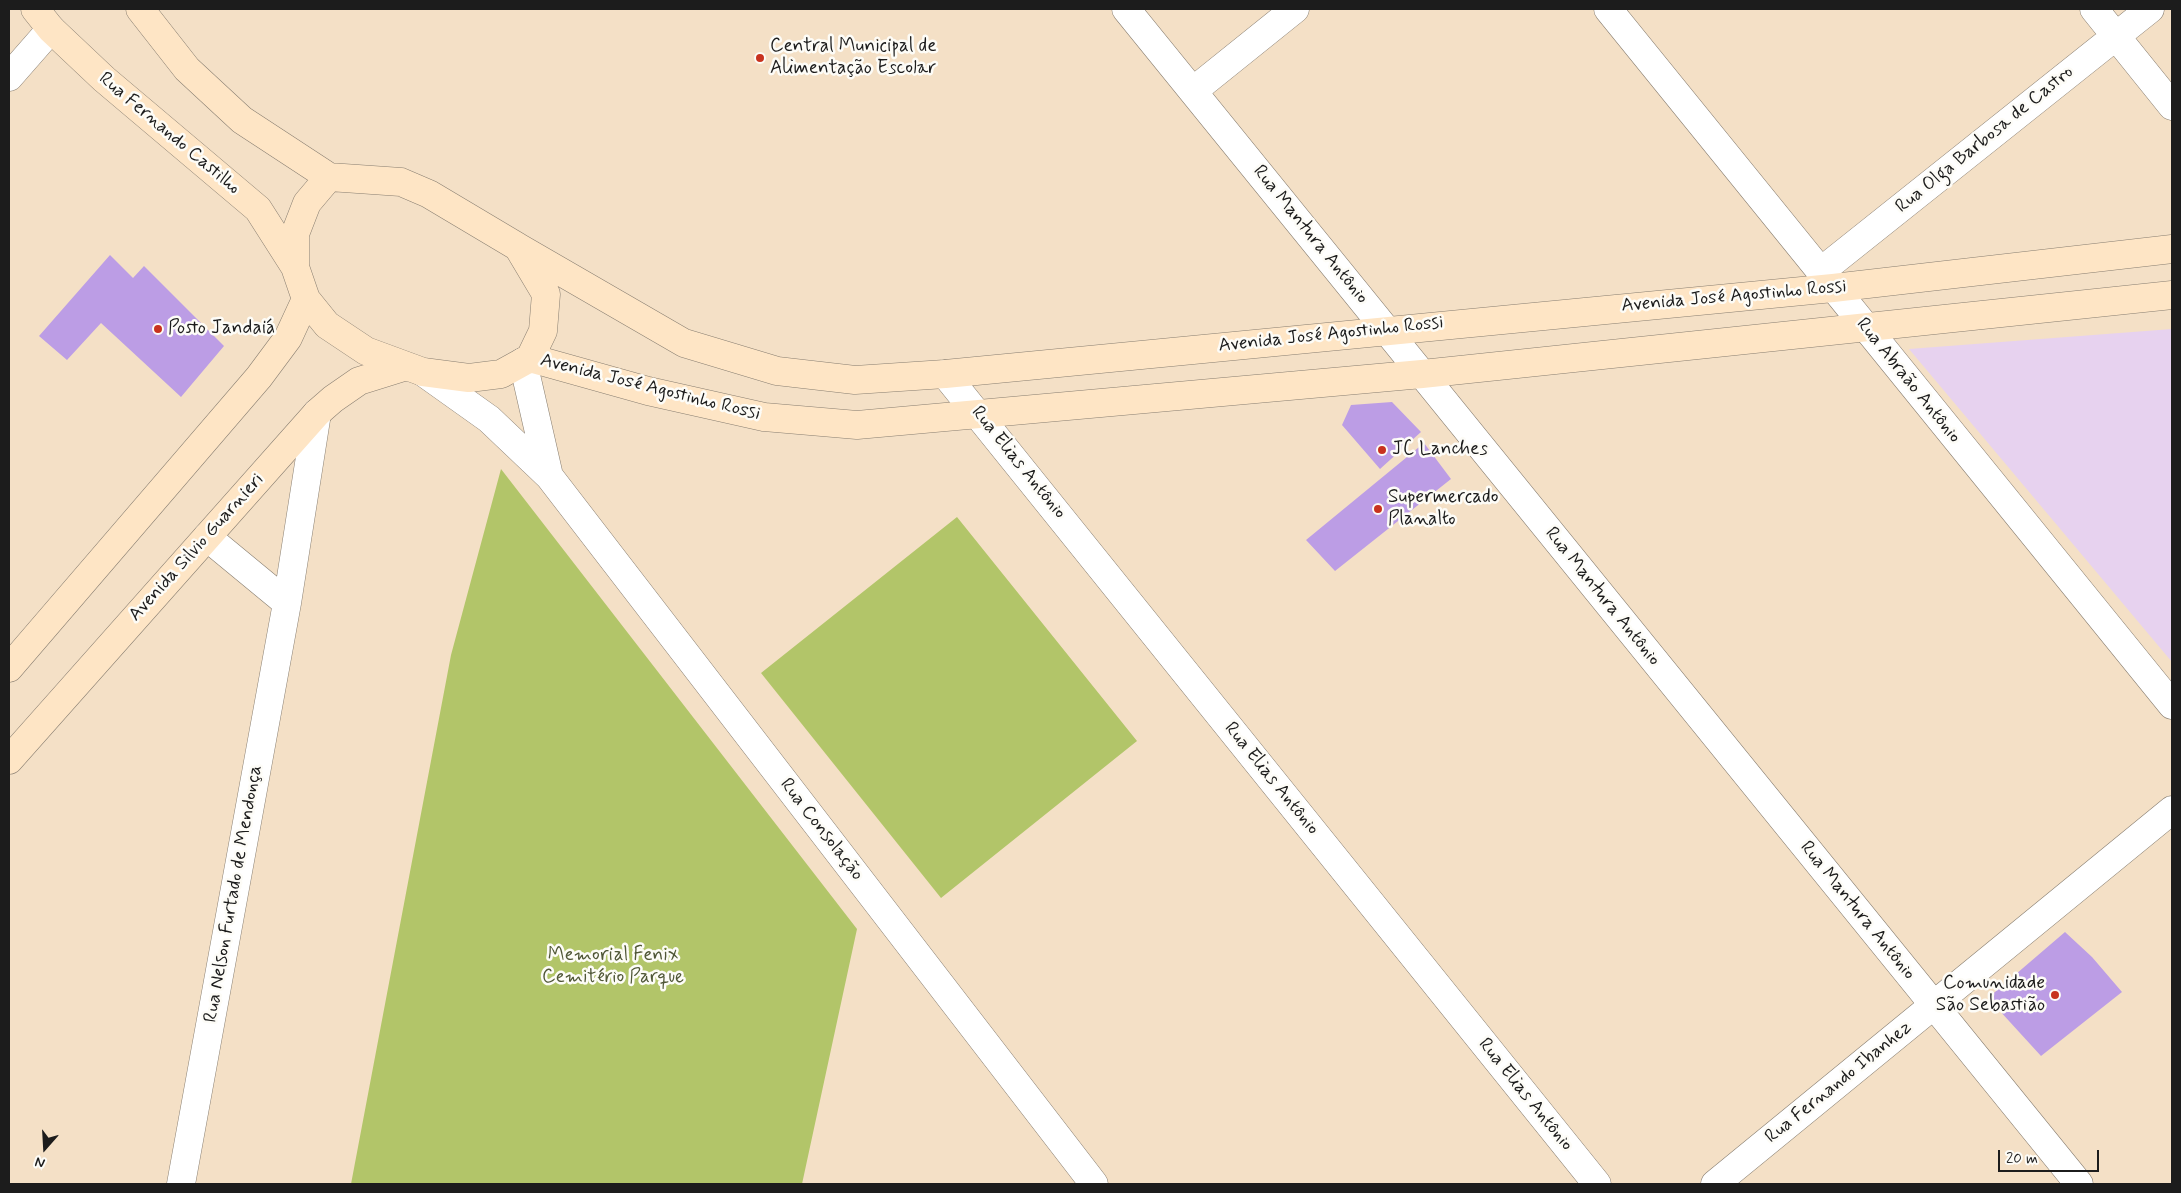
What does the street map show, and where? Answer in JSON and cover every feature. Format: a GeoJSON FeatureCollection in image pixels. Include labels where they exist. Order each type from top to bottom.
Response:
{"type":"FeatureCollection","features":[{"type":"Feature","properties":{"kind":"street"},"geometry":{"type":"LineString","coordinates":[[140,9],[187,69],[242,120],[329,177],[307,203],[295,234],[295,268],[306,299],[328,325],[366,351],[415,369],[468,378],[501,374],[527,360],[543,331],[546,294],[518,247]]}},
{"type":"Feature","properties":{"kind":"street","name":"Rua Mantura Antônio"},"geometry":{"type":"LineString","coordinates":[[1126,9],[2079,1184]]}},
{"type":"Feature","properties":{"kind":"street"},"geometry":{"type":"LineString","coordinates":[[1193,91],[1296,9]]}},
{"type":"Feature","properties":{"kind":"street","name":"Rua Abraão Antônio"},"geometry":{"type":"LineString","coordinates":[[1608,9],[2172,705]]}},
{"type":"Feature","properties":{"kind":"street"},"geometry":{"type":"LineString","coordinates":[[2094,9],[2172,106]]}},
{"type":"Feature","properties":{"kind":"street","name":"Rua Olga Barbosa de Castro"},"geometry":{"type":"LineString","coordinates":[[1826,280],[2150,9]]}},
{"type":"Feature","properties":{"kind":"street"},"geometry":{"type":"LineString","coordinates":[[9,77],[43,19]]}},
{"type":"Feature","properties":{"kind":"street","name":"Rua Fernando Castilho"},"geometry":{"type":"LineString","coordinates":[[43,19],[104,79],[258,210],[295,268]]}},
{"type":"Feature","properties":{"kind":"street","name":"Avenida José Agostinho Rossi"},"geometry":{"type":"LineString","coordinates":[[329,177],[401,182],[429,194],[684,343],[777,371],[855,380],[945,374],[1386,330],[1826,280],[2172,249]]}},
{"type":"Feature","properties":{"kind":"street","name":"Avenida José Agostinho Rossi"},"geometry":{"type":"LineString","coordinates":[[527,360],[648,391],[764,417],[857,425],[1422,374],[2172,295]]}},
{"type":"Feature","properties":{"kind":"street"},"geometry":{"type":"LineString","coordinates":[[9,668],[259,377],[288,338],[306,299]]}},
{"type":"Feature","properties":{"kind":"street"},"geometry":{"type":"LineString","coordinates":[[527,360],[549,476]]}},
{"type":"Feature","properties":{"kind":"street","name":"Avenida Silvio Guarnieri"},"geometry":{"type":"LineString","coordinates":[[9,760],[317,413],[359,381],[415,369]]}},
{"type":"Feature","properties":{"kind":"street","name":"Rua Consolação"},"geometry":{"type":"LineString","coordinates":[[415,369],[489,419],[549,476],[1094,1184]]}},
{"type":"Feature","properties":{"kind":"street","name":"Rua Elias Antônio"},"geometry":{"type":"LineString","coordinates":[[945,374],[1597,1184]]}},
{"type":"Feature","properties":{"kind":"street","name":"Rua Nelson Furtado de Mendonça"},"geometry":{"type":"LineString","coordinates":[[181,1184],[287,603],[317,413]]}},
{"type":"Feature","properties":{"kind":"street"},"geometry":{"type":"LineString","coordinates":[[207,537],[287,603]]}},
{"type":"Feature","properties":{"kind":"street","name":"Rua Fernando Ibanhez"},"geometry":{"type":"LineString","coordinates":[[1715,1184],[2172,810]]}},
{"type":"Feature","properties":{"kind":"shaded area"},"geometry":{"type":"Polygon","coordinates":[[[2172,329],[2172,662],[1909,349],[2172,329]]]}},
{"type":"Feature","properties":{"kind":"green space","name":"Memorial Fenix Cemitério Parque"},"geometry":{"type":"Polygon","coordinates":[[[501,469],[857,929],[802,1184],[351,1184],[451,655],[501,469]]]}},
{"type":"Feature","properties":{"kind":"green space"},"geometry":{"type":"Polygon","coordinates":[[[957,517],[1137,741],[941,898],[761,673],[957,517]]]}},
{"type":"Feature","properties":{"kind":"building","name":"Posto Jandaiá"},"geometry":{"type":"Polygon","coordinates":[[[110,255],[133,278],[144,266],[224,346],[181,397],[101,323],[67,360],[39,336],[110,255]]]}},
{"type":"Feature","properties":{"kind":"building","name":"JC Lanches"},"geometry":{"type":"Polygon","coordinates":[[[1392,402],[1421,432],[1380,469],[1342,425],[1351,405],[1392,402]]]}},
{"type":"Feature","properties":{"kind":"building","name":"Supermercado Planalto"},"geometry":{"type":"Polygon","coordinates":[[[1424,443],[1451,479],[1335,571],[1306,540],[1424,443]]]}},
{"type":"Feature","properties":{"kind":"building","name":"Comunidade São Sebastião"},"geometry":{"type":"Polygon","coordinates":[[[2065,932],[2092,957],[2122,992],[2041,1056],[1988,998],[2065,932]]]}},
{"type":"Feature","properties":{"kind":"place","name":"Central Municipal de Alimentação Escolar"},"geometry":{"type":"Point","coordinates":[760,58]}},
{"type":"Feature","properties":{"kind":"place","name":"Posto Jandaiá"},"geometry":{"type":"Point","coordinates":[158,329]}},
{"type":"Feature","properties":{"kind":"place","name":"JC Lanches"},"geometry":{"type":"Point","coordinates":[1382,450]}},
{"type":"Feature","properties":{"kind":"place","name":"Supermercado Planalto"},"geometry":{"type":"Point","coordinates":[1378,509]}},
{"type":"Feature","properties":{"kind":"place","name":"Comunidade São Sebastião"},"geometry":{"type":"Point","coordinates":[2055,995]}}]}
